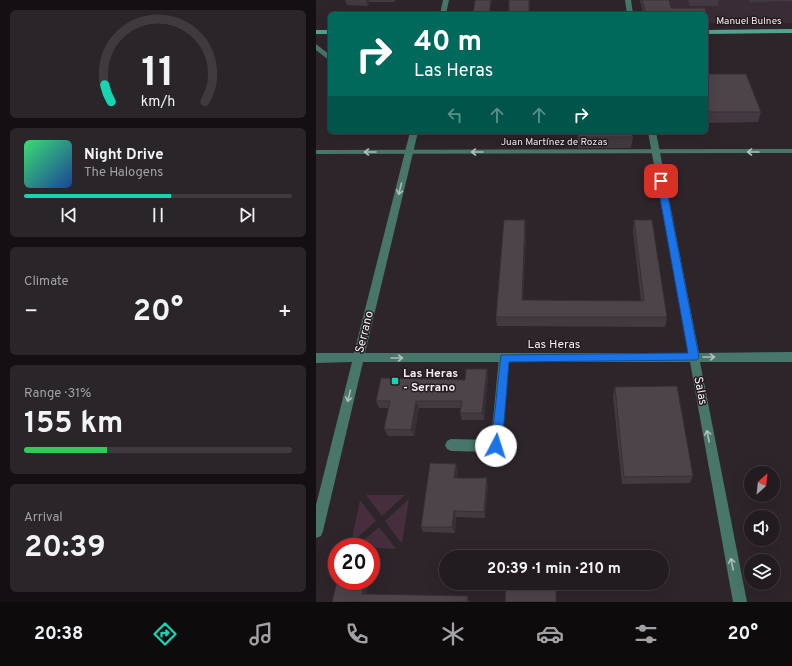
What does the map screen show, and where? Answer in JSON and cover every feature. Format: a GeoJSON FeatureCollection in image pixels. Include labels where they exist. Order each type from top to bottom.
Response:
{"type":"FeatureCollection","features":[{"type":"Feature","properties":{"kind":"main road","name":"Manuel Bulnes"},"geometry":{"type":"LineString","coordinates":[[708,32],[792,31]]}},
{"type":"Feature","properties":{"kind":"main road"},"geometry":{"type":"LineString","coordinates":[[316,32],[328,32]]}},
{"type":"Feature","properties":{"kind":"street"},"geometry":{"type":"LineString","coordinates":[[443,12],[446,0]]}},
{"type":"Feature","properties":{"kind":"street"},"geometry":{"type":"LineString","coordinates":[[628,0],[630,12]]}},
{"type":"Feature","properties":{"kind":"street"},"geometry":{"type":"LineString","coordinates":[[316,46],[328,56]]}},
{"type":"Feature","properties":{"kind":"street","name":"Serrano"},"geometry":{"type":"LineString","coordinates":[[316,531],[414,134]]}},
{"type":"Feature","properties":{"kind":"street","name":"Salas"},"geometry":{"type":"LineString","coordinates":[[652,134],[740,602]]}},
{"type":"Feature","properties":{"kind":"street","name":"Juan Martínez de Rozas"},"geometry":{"type":"LineString","coordinates":[[316,152],[792,151]]}},
{"type":"Feature","properties":{"kind":"street","name":"Las Heras"},"geometry":{"type":"LineString","coordinates":[[316,358],[792,357]]}},
{"type":"Feature","properties":{"kind":"street"},"geometry":{"type":"LineString","coordinates":[[451,445],[496,446],[504,358]]}},
{"type":"Feature","properties":{"kind":"shaded area"},"geometry":{"type":"Polygon","coordinates":[[[640,0],[792,0],[792,23],[708,23],[708,12],[643,12],[640,0]]]}},
{"type":"Feature","properties":{"kind":"shaded area"},"geometry":{"type":"Polygon","coordinates":[[[366,495],[405,495],[382,516],[366,495]]]}},
{"type":"Feature","properties":{"kind":"shaded area"},"geometry":{"type":"Polygon","coordinates":[[[409,499],[402,544],[385,521],[409,499]]]}},
{"type":"Feature","properties":{"kind":"shaded area"},"geometry":{"type":"Polygon","coordinates":[[[360,500],[376,521],[357,538],[352,538],[360,500]]]}},
{"type":"Feature","properties":{"kind":"shaded area"},"geometry":{"type":"Polygon","coordinates":[[[379,527],[396,549],[380,548],[380,538],[366,538],[379,527]]]}},
{"type":"Feature","properties":{"kind":"building"},"geometry":{"type":"Polygon","coordinates":[[[475,0],[491,0],[489,12],[473,12],[475,0]]]}},
{"type":"Feature","properties":{"kind":"building"},"geometry":{"type":"Polygon","coordinates":[[[509,0],[529,0],[529,12],[509,12],[509,0]]]}},
{"type":"Feature","properties":{"kind":"building"},"geometry":{"type":"Polygon","coordinates":[[[642,0],[669,0],[671,8],[705,8],[706,12],[645,12],[642,0]]]}},
{"type":"Feature","properties":{"kind":"building"},"geometry":{"type":"Polygon","coordinates":[[[708,74],[746,74],[761,112],[708,112],[708,74]]]}},
{"type":"Feature","properties":{"kind":"building"},"geometry":{"type":"Polygon","coordinates":[[[578,134],[632,134],[633,137],[578,137],[578,134]]]}},
{"type":"Feature","properties":{"kind":"building"},"geometry":{"type":"Polygon","coordinates":[[[504,220],[525,220],[522,300],[644,301],[634,220],[652,220],[667,317],[496,317],[504,220]]]}},
{"type":"Feature","properties":{"kind":"building"},"geometry":{"type":"Polygon","coordinates":[[[466,369],[487,369],[482,413],[460,413],[462,401],[416,401],[411,430],[384,429],[390,401],[376,401],[381,378],[465,380],[466,369]]]}},
{"type":"Feature","properties":{"kind":"building"},"geometry":{"type":"Polygon","coordinates":[[[677,386],[693,476],[624,477],[615,387],[677,386]]]}},
{"type":"Feature","properties":{"kind":"building"},"geometry":{"type":"Polygon","coordinates":[[[430,463],[456,464],[454,478],[487,478],[484,512],[454,511],[452,527],[421,527],[430,463]]]}},
{"type":"Feature","properties":{"kind":"building"},"geometry":{"type":"Polygon","coordinates":[[[335,590],[363,590],[362,594],[468,596],[467,602],[332,602],[335,590]]]}},
{"type":"Feature","properties":{"kind":"building"},"geometry":{"type":"Polygon","coordinates":[[[506,590],[556,590],[556,602],[505,602],[506,590]]]}},
{"type":"Feature","properties":{"kind":"place","name":"Las Heras - Serrano"},"geometry":{"type":"Point","coordinates":[395,381]}},
{"type":"Feature","properties":{"kind":"route"},"geometry":{"type":"LineString","coordinates":[[496,446],[504,358],[694,357],[661,181]]}}]}
